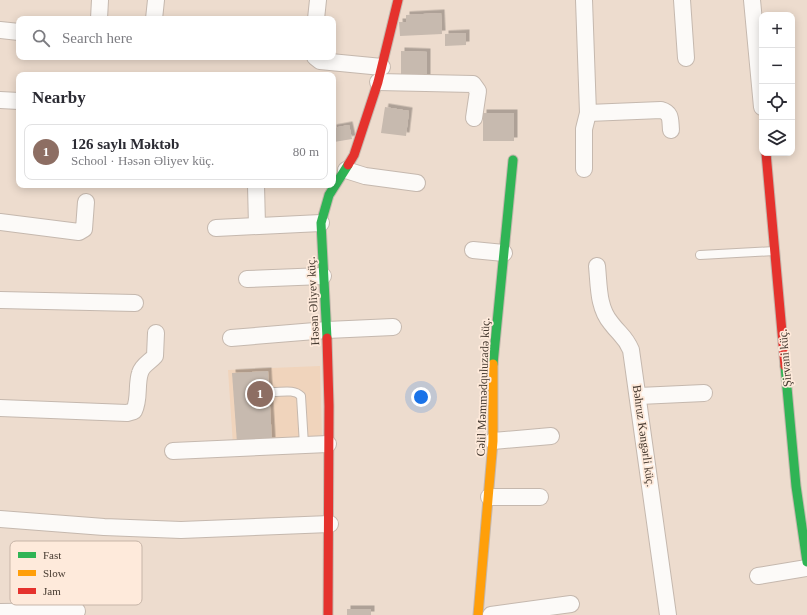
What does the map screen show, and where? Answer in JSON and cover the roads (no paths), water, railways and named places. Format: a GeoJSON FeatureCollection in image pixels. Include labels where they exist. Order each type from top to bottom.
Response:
{"type":"FeatureCollection","features":[{"type":"Feature","properties":{"kind":"street"},"geometry":{"type":"LineString","coordinates":[[99,16],[100,0]]}},
{"type":"Feature","properties":{"kind":"street"},"geometry":{"type":"LineString","coordinates":[[154,16],[156,0]]}},
{"type":"Feature","properties":{"kind":"street"},"geometry":{"type":"LineString","coordinates":[[316,16],[318,0]]}},
{"type":"Feature","properties":{"kind":"street","name":"Həsən Əliyev küç."},"geometry":{"type":"LineString","coordinates":[[336,185],[354,155],[378,82],[398,0]]}},
{"type":"Feature","properties":{"kind":"street"},"geometry":{"type":"LineString","coordinates":[[584,0],[595,156]]}},
{"type":"Feature","properties":{"kind":"street"},"geometry":{"type":"LineString","coordinates":[[682,0],[686,58]]}},
{"type":"Feature","properties":{"kind":"street"},"geometry":{"type":"LineString","coordinates":[[752,0],[760,84]]}},
{"type":"Feature","properties":{"kind":"street"},"geometry":{"type":"LineString","coordinates":[[0,30],[16,32]]}},
{"type":"Feature","properties":{"kind":"street"},"geometry":{"type":"LineString","coordinates":[[319,60],[382,66]]}},
{"type":"Feature","properties":{"kind":"street"},"geometry":{"type":"LineString","coordinates":[[378,82],[473,84],[478,91],[474,118]]}},
{"type":"Feature","properties":{"kind":"street"},"geometry":{"type":"LineString","coordinates":[[0,100],[16,101]]}},
{"type":"Feature","properties":{"kind":"street"},"geometry":{"type":"LineString","coordinates":[[591,113],[666,112],[670,116],[671,130]]}},
{"type":"Feature","properties":{"kind":"street"},"geometry":{"type":"LineString","coordinates":[[584,169],[584,129],[591,113]]}},
{"type":"Feature","properties":{"kind":"street","name":"Şirvani küç."},"geometry":{"type":"LineString","coordinates":[[766,156],[796,486],[807,562]]}},
{"type":"Feature","properties":{"kind":"street","name":"Cəlil Məmmədquluzadə küç."},"geometry":{"type":"LineString","coordinates":[[478,615],[480,577],[489,497],[493,441],[493,352],[513,160]]}},
{"type":"Feature","properties":{"kind":"street"},"geometry":{"type":"LineString","coordinates":[[346,170],[365,176],[418,183]]}},
{"type":"Feature","properties":{"kind":"street"},"geometry":{"type":"LineString","coordinates":[[256,188],[257,226]]}},
{"type":"Feature","properties":{"kind":"street","name":"Həsən Əliyev küç."},"geometry":{"type":"LineString","coordinates":[[328,615],[330,524],[327,330],[321,223],[329,195],[334,188]]}},
{"type":"Feature","properties":{"kind":"street"},"geometry":{"type":"LineString","coordinates":[[0,222],[80,232],[84,229],[86,202]]}},
{"type":"Feature","properties":{"kind":"street"},"geometry":{"type":"LineString","coordinates":[[216,228],[321,223]]}},
{"type":"Feature","properties":{"kind":"street"},"geometry":{"type":"LineString","coordinates":[[473,250],[504,253]]}},
{"type":"Feature","properties":{"kind":"street","name":"Bəhruz Kəngərli küç."},"geometry":{"type":"LineString","coordinates":[[598,266],[600,297],[605,315],[611,324],[626,338],[631,350],[639,396],[668,615]]}},
{"type":"Feature","properties":{"kind":"street"},"geometry":{"type":"LineString","coordinates":[[247,279],[323,276]]}},
{"type":"Feature","properties":{"kind":"street"},"geometry":{"type":"LineString","coordinates":[[0,300],[135,303]]}},
{"type":"Feature","properties":{"kind":"street"},"geometry":{"type":"LineString","coordinates":[[231,338],[327,330],[393,327]]}},
{"type":"Feature","properties":{"kind":"street"},"geometry":{"type":"LineString","coordinates":[[0,408],[127,413],[134,411],[137,405],[140,372],[155,356],[156,333]]}},
{"type":"Feature","properties":{"kind":"street"},"geometry":{"type":"LineString","coordinates":[[639,396],[704,393]]}},
{"type":"Feature","properties":{"kind":"street"},"geometry":{"type":"LineString","coordinates":[[493,441],[552,436]]}},
{"type":"Feature","properties":{"kind":"street"},"geometry":{"type":"LineString","coordinates":[[173,451],[328,444]]}},
{"type":"Feature","properties":{"kind":"street"},"geometry":{"type":"LineString","coordinates":[[489,497],[540,497]]}},
{"type":"Feature","properties":{"kind":"street"},"geometry":{"type":"LineString","coordinates":[[0,520],[104,527],[181,530],[330,524]]}},
{"type":"Feature","properties":{"kind":"street"},"geometry":{"type":"LineString","coordinates":[[758,576],[807,568]]}},
{"type":"Feature","properties":{"kind":"street"},"geometry":{"type":"LineString","coordinates":[[491,615],[571,604]]}},
{"type":"Feature","properties":{"kind":"street"},"geometry":{"type":"LineString","coordinates":[[0,612],[77,611]]}},
{"type":"Feature","properties":{"kind":"lane"},"geometry":{"type":"LineString","coordinates":[[700,256],[775,251]]}},
{"type":"Feature","properties":{"kind":"lane"},"geometry":{"type":"LineString","coordinates":[[273,392],[291,392],[297,393],[301,396],[304,445]]}},
{"type":"Feature","properties":{"kind":"place","name":"126 saylı Məktəb"},"geometry":{"type":"Point","coordinates":[260,394]}}]}
